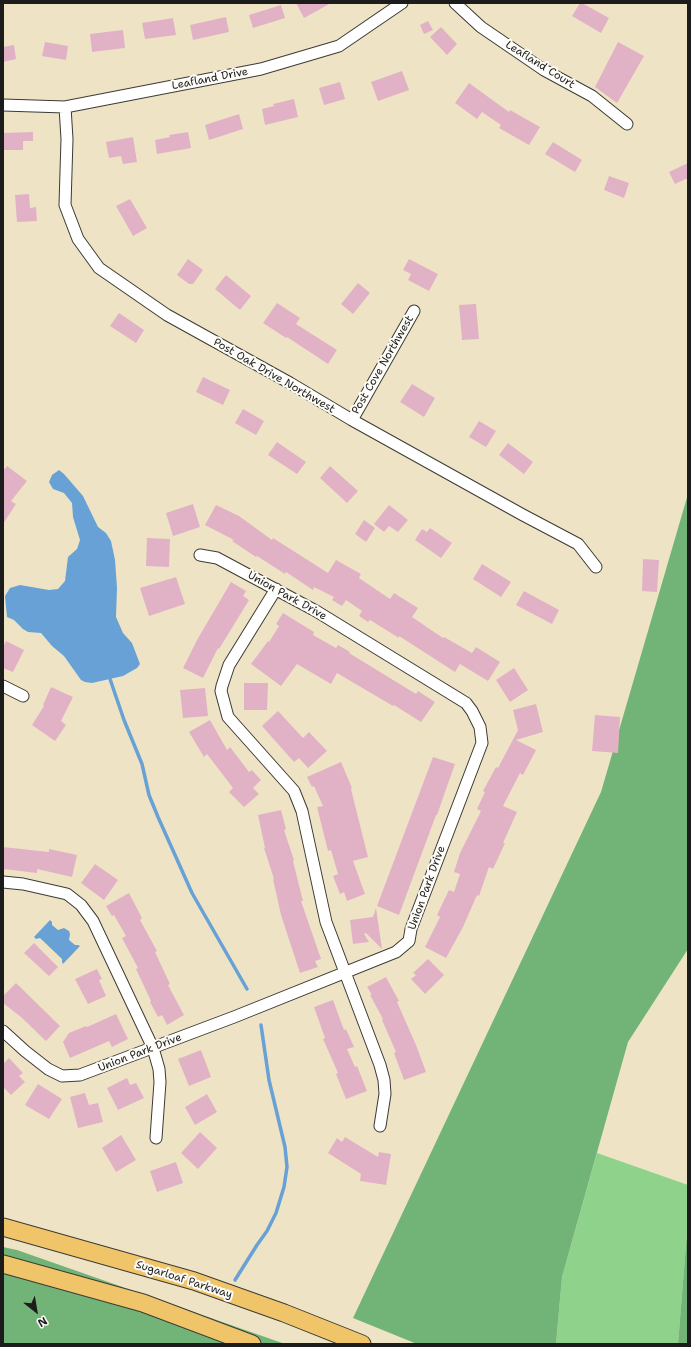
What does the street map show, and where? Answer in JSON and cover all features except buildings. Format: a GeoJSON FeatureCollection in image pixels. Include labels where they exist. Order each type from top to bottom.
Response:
{"type":"FeatureCollection","features":[{"type":"Feature","properties":{"kind":"main road","name":"Sugarloaf Parkway"},"geometry":{"type":"LineString","coordinates":[[3,1227],[194,1281],[284,1313],[362,1344]]}},
{"type":"Feature","properties":{"kind":"main road"},"geometry":{"type":"LineString","coordinates":[[3,1264],[143,1303],[252,1344]]}},
{"type":"Feature","properties":{"kind":"street","name":"Leafland Drive"},"geometry":{"type":"LineString","coordinates":[[3,105],[65,107],[261,69],[340,46],[402,3]]}},
{"type":"Feature","properties":{"kind":"street","name":"Leafland Court"},"geometry":{"type":"LineString","coordinates":[[455,3],[481,27],[544,70],[592,96],[627,124]]}},
{"type":"Feature","properties":{"kind":"street","name":"Post Oak Drive Northwest"},"geometry":{"type":"LineString","coordinates":[[65,107],[67,139],[66,205],[78,239],[99,268],[167,315],[290,383],[352,420],[578,544],[596,567]]}},
{"type":"Feature","properties":{"kind":"street","name":"Post Cove Northwest"},"geometry":{"type":"LineString","coordinates":[[352,420],[414,311]]}},
{"type":"Feature","properties":{"kind":"street","name":"Union Park Drive"},"geometry":{"type":"LineString","coordinates":[[3,1031],[48,1069],[62,1076],[80,1075],[345,973],[396,952],[409,941],[412,929],[482,743],[480,726],[472,711],[466,703],[316,611],[217,558],[200,556]]}},
{"type":"Feature","properties":{"kind":"street"},"geometry":{"type":"LineString","coordinates":[[276,589],[229,665],[222,686],[222,691],[228,717],[294,791],[302,811],[326,922],[380,1065],[384,1080],[385,1094],[380,1126]]}},
{"type":"Feature","properties":{"kind":"street"},"geometry":{"type":"LineString","coordinates":[[3,686],[23,696]]}},
{"type":"Feature","properties":{"kind":"street"},"geometry":{"type":"LineString","coordinates":[[3,882],[23,884],[67,894],[81,904],[93,920],[153,1048],[159,1069],[160,1082],[156,1138]]}},
{"type":"Feature","properties":{"kind":"green space"},"geometry":{"type":"Polygon","coordinates":[[[688,494],[688,949],[628,1042],[562,1277],[556,1344],[417,1344],[353,1318],[601,792],[688,494]]]}},
{"type":"Feature","properties":{"kind":"green space"},"geometry":{"type":"Polygon","coordinates":[[[597,1153],[688,1185],[688,1220],[678,1344],[556,1344],[562,1277],[597,1153]]]}},
{"type":"Feature","properties":{"kind":"green space"},"geometry":{"type":"Polygon","coordinates":[[[688,1220],[688,1344],[678,1344],[688,1220]]]}},
{"type":"Feature","properties":{"kind":"green space"},"geometry":{"type":"Polygon","coordinates":[[[3,1247],[17,1250],[285,1344],[3,1344],[3,1247]]]}},
{"type":"Feature","properties":{"kind":"water"},"geometry":{"type":"Polygon","coordinates":[[[59,470],[83,496],[98,527],[106,533],[111,541],[115,560],[117,588],[116,617],[123,633],[132,643],[140,664],[137,668],[123,676],[92,683],[81,680],[64,656],[52,646],[41,633],[28,632],[14,620],[7,617],[5,596],[10,588],[20,585],[49,590],[58,589],[65,581],[68,557],[77,549],[80,540],[73,517],[72,503],[64,493],[53,489],[49,482],[52,475],[59,470]]]}},
{"type":"Feature","properties":{"kind":"water"},"geometry":{"type":"Polygon","coordinates":[[[50,920],[52,925],[58,930],[64,928],[69,931],[69,940],[75,945],[80,946],[63,964],[62,959],[40,938],[36,939],[34,937],[50,920]]]}},
{"type":"Feature","properties":{"kind":"waterway"},"geometry":{"type":"LineString","coordinates":[[110,679],[124,720],[142,764],[149,795],[158,817],[192,893],[247,989]]}},
{"type":"Feature","properties":{"kind":"waterway"},"geometry":{"type":"LineString","coordinates":[[235,1280],[267,1231],[276,1213],[284,1187],[287,1167],[285,1147],[269,1080],[261,1025]]}}]}
